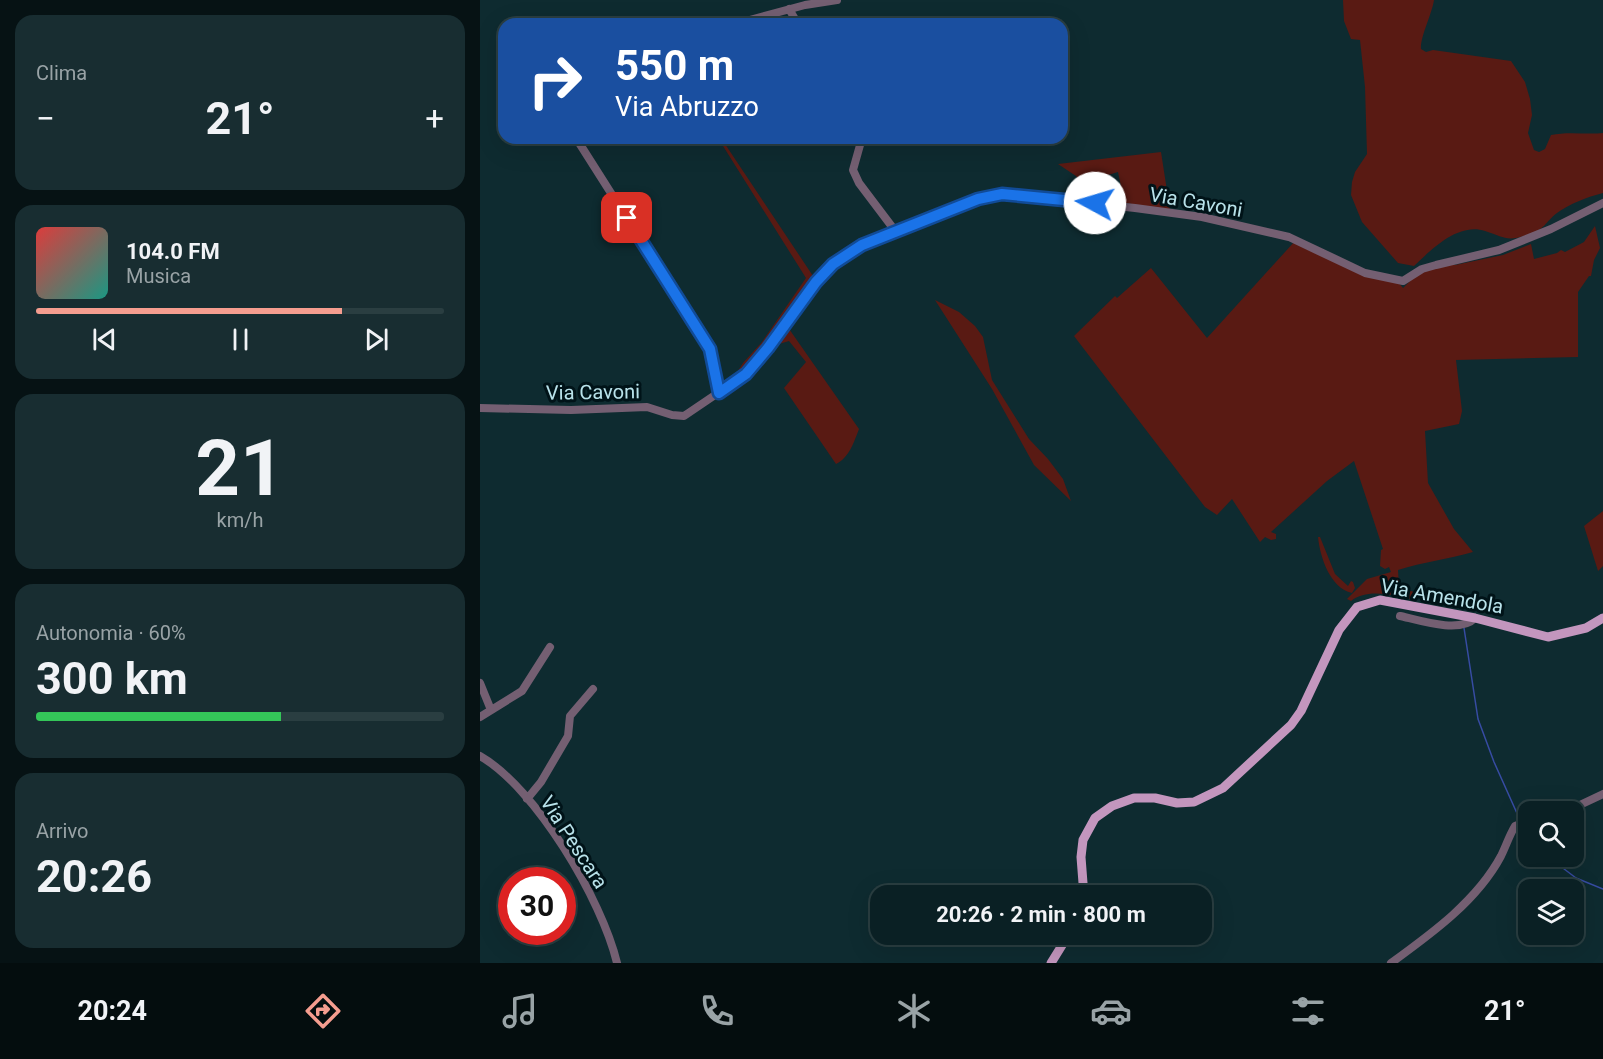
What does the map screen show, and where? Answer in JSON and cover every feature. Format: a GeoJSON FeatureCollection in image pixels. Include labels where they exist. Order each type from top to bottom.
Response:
{"type":"FeatureCollection","features":[{"type":"Feature","properties":{"kind":"main road","name":"Via Amendola"},"geometry":{"type":"LineString","coordinates":[[1083,885],[1081,857],[1083,840],[1095,818],[1113,806],[1134,798],[1155,798],[1177,803],[1194,802],[1223,788],[1291,725],[1301,711],[1339,630],[1357,607],[1380,600],[1475,618],[1548,637],[1586,628],[1603,618]]}},
{"type":"Feature","properties":{"kind":"main road"},"geometry":{"type":"LineString","coordinates":[[1052,963],[1063,945]]}},
{"type":"Feature","properties":{"kind":"street"},"geometry":{"type":"LineString","coordinates":[[757,18],[837,0]]}},
{"type":"Feature","properties":{"kind":"street"},"geometry":{"type":"LineString","coordinates":[[789,9],[794,18]]}},
{"type":"Feature","properties":{"kind":"street"},"geometry":{"type":"LineString","coordinates":[[580,144],[708,346],[719,393]]}},
{"type":"Feature","properties":{"kind":"street"},"geometry":{"type":"LineString","coordinates":[[860,144],[853,170],[859,183],[896,232]]}},
{"type":"Feature","properties":{"kind":"street","name":"Via Cavoni"},"geometry":{"type":"LineString","coordinates":[[480,408],[571,410],[647,407],[672,415],[684,416],[746,374],[816,282],[833,264],[862,245],[978,199],[1002,194],[1184,214],[1254,229],[1289,237],[1365,273],[1402,281],[1422,269],[1499,250],[1551,229],[1603,203]]}},
{"type":"Feature","properties":{"kind":"street"},"geometry":{"type":"LineString","coordinates":[[1400,616],[1440,624],[1464,625],[1475,618]]}},
{"type":"Feature","properties":{"kind":"street"},"geometry":{"type":"LineString","coordinates":[[480,717],[522,691],[550,647]]}},
{"type":"Feature","properties":{"kind":"street"},"geometry":{"type":"LineString","coordinates":[[480,683],[491,710]]}},
{"type":"Feature","properties":{"kind":"street"},"geometry":{"type":"LineString","coordinates":[[527,799],[542,782],[568,736],[570,716],[593,689]]}},
{"type":"Feature","properties":{"kind":"street","name":"Via Pescara"},"geometry":{"type":"LineString","coordinates":[[480,756],[499,766],[527,799],[584,881],[610,940],[617,963]]}},
{"type":"Feature","properties":{"kind":"street"},"geometry":{"type":"LineString","coordinates":[[1584,803],[1603,794]]}},
{"type":"Feature","properties":{"kind":"street"},"geometry":{"type":"LineString","coordinates":[[1391,963],[1430,935],[1467,900],[1501,856],[1515,826],[1518,825]]}},
{"type":"Feature","properties":{"kind":"shaded area"},"geometry":{"type":"Polygon","coordinates":[[[1343,0],[1434,0],[1422,38],[1421,49],[1426,52],[1433,50],[1511,61],[1525,82],[1530,99],[1532,115],[1528,133],[1534,150],[1539,152],[1545,149],[1551,135],[1603,133],[1603,193],[1567,207],[1557,213],[1542,228],[1528,235],[1510,238],[1475,229],[1465,230],[1446,239],[1414,266],[1398,263],[1362,222],[1351,195],[1355,172],[1367,154],[1365,87],[1360,40],[1351,39],[1344,21],[1343,0]]]}},
{"type":"Feature","properties":{"kind":"shaded area"},"geometry":{"type":"Polygon","coordinates":[[[722,144],[725,144],[813,276],[817,272],[768,344],[732,380],[743,363],[762,342],[806,278],[722,144]]]}},
{"type":"Feature","properties":{"kind":"shaded area"},"geometry":{"type":"Polygon","coordinates":[[[1161,152],[1170,210],[1094,198],[1124,201],[1118,172],[1082,183],[1058,164],[1161,152]]]}},
{"type":"Feature","properties":{"kind":"shaded area"},"geometry":{"type":"Polygon","coordinates":[[[1595,226],[1600,248],[1594,260],[1591,276],[1578,292],[1578,357],[1456,360],[1462,411],[1459,424],[1425,431],[1428,483],[1454,529],[1473,552],[1398,570],[1399,587],[1417,593],[1415,600],[1374,593],[1365,594],[1351,601],[1347,599],[1367,579],[1391,572],[1389,567],[1385,569],[1380,566],[1383,549],[1354,461],[1327,481],[1271,532],[1276,534],[1276,539],[1271,540],[1265,537],[1260,542],[1232,499],[1217,515],[1205,507],[1074,336],[1115,296],[1117,298],[1151,268],[1207,338],[1295,241],[1349,268],[1398,282],[1403,288],[1418,273],[1503,255],[1531,244],[1534,259],[1561,250],[1565,252],[1584,242],[1595,226]]]}},
{"type":"Feature","properties":{"kind":"shaded area"},"geometry":{"type":"Polygon","coordinates":[[[935,300],[959,312],[975,326],[983,337],[992,380],[1029,439],[1063,479],[1071,501],[1034,465],[992,389],[935,300]]]}},
{"type":"Feature","properties":{"kind":"shaded area"},"geometry":{"type":"Polygon","coordinates":[[[787,326],[859,429],[848,454],[836,464],[784,388],[806,362],[789,341],[779,344],[764,359],[762,357],[787,326]]]}},
{"type":"Feature","properties":{"kind":"shaded area"},"geometry":{"type":"Polygon","coordinates":[[[1603,511],[1603,566],[1598,571],[1584,526],[1603,511]]]}},
{"type":"Feature","properties":{"kind":"shaded area"},"geometry":{"type":"Polygon","coordinates":[[[1318,537],[1320,537],[1335,574],[1348,586],[1351,581],[1353,582],[1355,588],[1352,593],[1344,590],[1332,578],[1324,562],[1318,537]]]}},
{"type":"Feature","properties":{"kind":"waterway"},"geometry":{"type":"LineString","coordinates":[[1464,628],[1478,719],[1518,816]]}},
{"type":"Feature","properties":{"kind":"waterway"},"geometry":{"type":"LineString","coordinates":[[1562,867],[1576,878],[1603,889]]}},
{"type":"Feature","properties":{"kind":"route"},"geometry":{"type":"LineString","coordinates":[[627,218],[710,349],[719,393],[746,374],[816,282],[833,264],[862,245],[978,199],[1002,194],[1095,203]]}}]}
